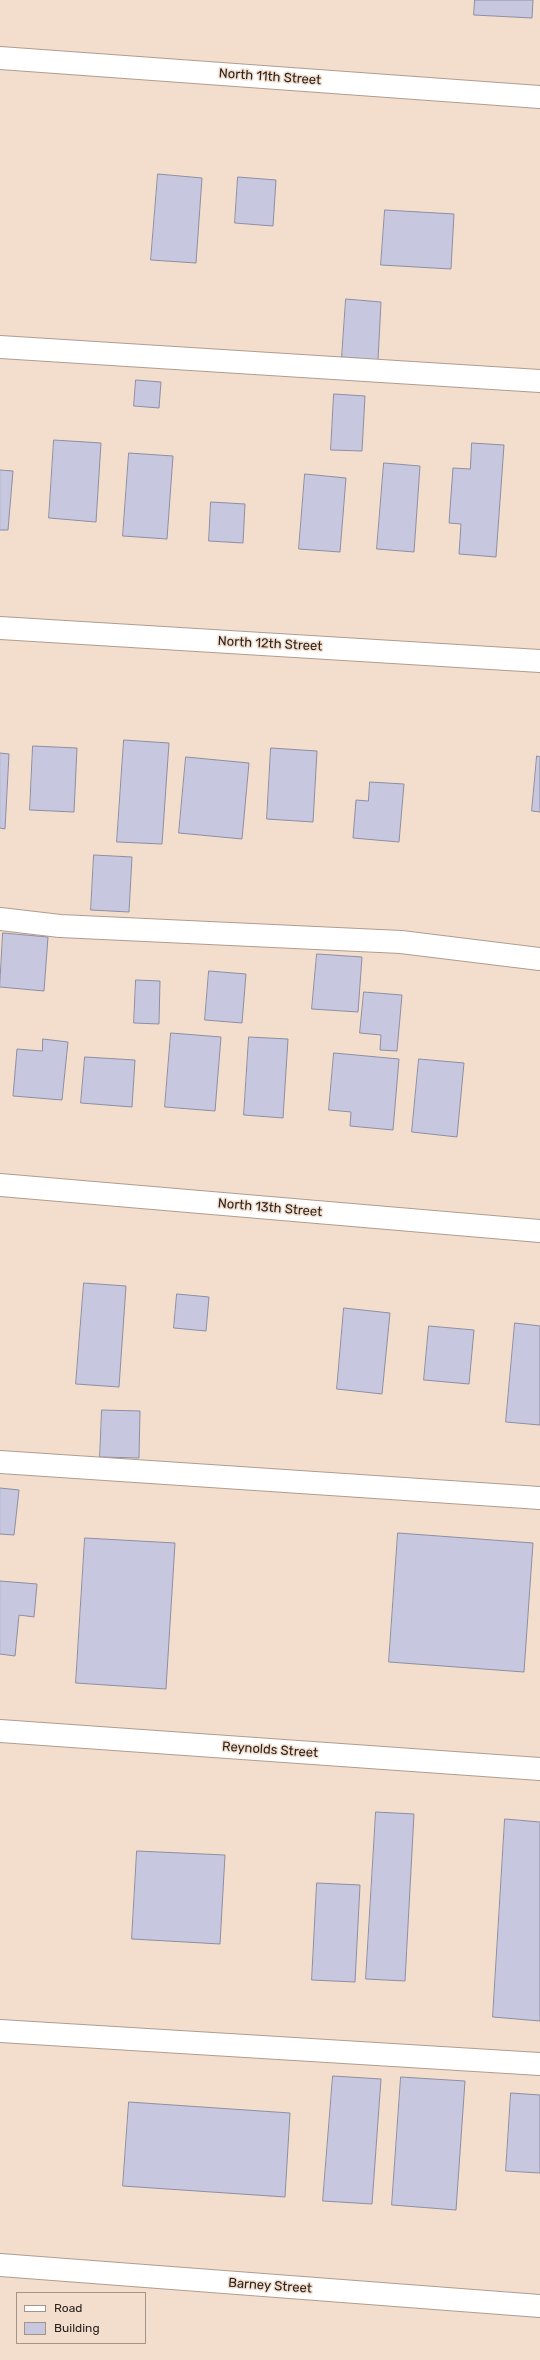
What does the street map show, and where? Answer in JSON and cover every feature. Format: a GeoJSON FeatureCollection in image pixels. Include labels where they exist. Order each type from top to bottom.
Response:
{"type":"FeatureCollection","features":[{"type":"Feature","properties":{"kind":"street","name":"North 11th Street"},"geometry":{"type":"LineString","coordinates":[[0,58],[540,97]]}},
{"type":"Feature","properties":{"kind":"street"},"geometry":{"type":"LineString","coordinates":[[0,348],[540,381]]}},
{"type":"Feature","properties":{"kind":"street","name":"North 12th Street"},"geometry":{"type":"LineString","coordinates":[[0,628],[540,661]]}},
{"type":"Feature","properties":{"kind":"street"},"geometry":{"type":"LineString","coordinates":[[0,919],[60,926],[401,942],[540,960]]}},
{"type":"Feature","properties":{"kind":"street","name":"North 13th Street"},"geometry":{"type":"LineString","coordinates":[[0,1185],[540,1231]]}},
{"type":"Feature","properties":{"kind":"street"},"geometry":{"type":"LineString","coordinates":[[0,1462],[540,1498]]}},
{"type":"Feature","properties":{"kind":"street","name":"Reynolds Street"},"geometry":{"type":"LineString","coordinates":[[0,1731],[540,1769]]}},
{"type":"Feature","properties":{"kind":"street"},"geometry":{"type":"LineString","coordinates":[[0,2031],[540,2064]]}},
{"type":"Feature","properties":{"kind":"street","name":"Barney Street"},"geometry":{"type":"LineString","coordinates":[[0,2265],[540,2306]]}},
{"type":"Feature","properties":{"kind":"building"},"geometry":{"type":"Polygon","coordinates":[[[475,0],[533,0],[532,18],[474,15],[475,0]]]}},
{"type":"Feature","properties":{"kind":"building"},"geometry":{"type":"Polygon","coordinates":[[[158,174],[202,178],[196,263],[151,260],[158,174]]]}},
{"type":"Feature","properties":{"kind":"building"},"geometry":{"type":"Polygon","coordinates":[[[238,177],[276,180],[273,226],[235,223],[238,177]]]}},
{"type":"Feature","properties":{"kind":"building"},"geometry":{"type":"Polygon","coordinates":[[[385,210],[454,214],[451,269],[381,265],[385,210]]]}},
{"type":"Feature","properties":{"kind":"building"},"geometry":{"type":"Polygon","coordinates":[[[346,299],[381,302],[378,360],[342,357],[346,299]]]}},
{"type":"Feature","properties":{"kind":"building"},"geometry":{"type":"Polygon","coordinates":[[[136,380],[161,382],[159,408],[134,406],[136,380]]]}},
{"type":"Feature","properties":{"kind":"building"},"geometry":{"type":"Polygon","coordinates":[[[334,394],[365,396],[362,451],[331,450],[334,394]]]}},
{"type":"Feature","properties":{"kind":"building"},"geometry":{"type":"Polygon","coordinates":[[[54,440],[101,443],[96,522],[49,518],[54,440]]]}},
{"type":"Feature","properties":{"kind":"building"},"geometry":{"type":"Polygon","coordinates":[[[472,443],[504,445],[496,557],[459,554],[461,524],[449,523],[453,468],[470,469],[472,443]]]}},
{"type":"Feature","properties":{"kind":"building"},"geometry":{"type":"Polygon","coordinates":[[[129,453],[173,456],[167,539],[123,536],[129,453]]]}},
{"type":"Feature","properties":{"kind":"building"},"geometry":{"type":"Polygon","coordinates":[[[384,463],[420,466],[414,552],[377,549],[384,463]]]}},
{"type":"Feature","properties":{"kind":"building"},"geometry":{"type":"Polygon","coordinates":[[[0,470],[13,471],[8,530],[0,530],[0,470]]]}},
{"type":"Feature","properties":{"kind":"building"},"geometry":{"type":"Polygon","coordinates":[[[305,474],[346,478],[340,552],[299,549],[305,474]]]}},
{"type":"Feature","properties":{"kind":"building"},"geometry":{"type":"Polygon","coordinates":[[[211,502],[245,504],[243,543],[209,541],[211,502]]]}},
{"type":"Feature","properties":{"kind":"building"},"geometry":{"type":"Polygon","coordinates":[[[124,740],[169,743],[162,844],[117,842],[124,740]]]}},
{"type":"Feature","properties":{"kind":"building"},"geometry":{"type":"Polygon","coordinates":[[[33,746],[77,748],[74,812],[30,810],[33,746]]]}},
{"type":"Feature","properties":{"kind":"building"},"geometry":{"type":"Polygon","coordinates":[[[271,748],[317,751],[313,822],[267,819],[271,748]]]}},
{"type":"Feature","properties":{"kind":"building"},"geometry":{"type":"Polygon","coordinates":[[[0,753],[9,754],[5,829],[0,828],[0,753]]]}},
{"type":"Feature","properties":{"kind":"building"},"geometry":{"type":"Polygon","coordinates":[[[537,756],[540,757],[540,812],[532,811],[537,756]]]}},
{"type":"Feature","properties":{"kind":"building"},"geometry":{"type":"Polygon","coordinates":[[[186,757],[249,763],[242,839],[179,833],[186,757]]]}},
{"type":"Feature","properties":{"kind":"building"},"geometry":{"type":"Polygon","coordinates":[[[370,782],[404,784],[399,842],[353,838],[356,800],[368,801],[370,782]]]}},
{"type":"Feature","properties":{"kind":"building"},"geometry":{"type":"Polygon","coordinates":[[[94,855],[132,857],[129,912],[91,910],[94,855]]]}},
{"type":"Feature","properties":{"kind":"building"},"geometry":{"type":"Polygon","coordinates":[[[3,933],[48,937],[44,991],[0,987],[3,933]]]}},
{"type":"Feature","properties":{"kind":"building"},"geometry":{"type":"Polygon","coordinates":[[[317,954],[362,957],[358,1012],[312,1009],[317,954]]]}},
{"type":"Feature","properties":{"kind":"building"},"geometry":{"type":"Polygon","coordinates":[[[209,971],[246,974],[242,1023],[205,1020],[209,971]]]}},
{"type":"Feature","properties":{"kind":"building"},"geometry":{"type":"Polygon","coordinates":[[[136,980],[160,981],[159,1024],[134,1023],[136,980]]]}},
{"type":"Feature","properties":{"kind":"building"},"geometry":{"type":"Polygon","coordinates":[[[364,992],[402,995],[397,1051],[380,1050],[381,1035],[360,1033],[364,992]]]}},
{"type":"Feature","properties":{"kind":"building"},"geometry":{"type":"Polygon","coordinates":[[[171,1033],[221,1037],[215,1111],[165,1107],[171,1033]]]}},
{"type":"Feature","properties":{"kind":"building"},"geometry":{"type":"Polygon","coordinates":[[[249,1037],[288,1039],[283,1118],[244,1115],[249,1037]]]}},
{"type":"Feature","properties":{"kind":"building"},"geometry":{"type":"Polygon","coordinates":[[[43,1039],[68,1042],[62,1100],[13,1096],[17,1049],[42,1051],[43,1039]]]}},
{"type":"Feature","properties":{"kind":"building"},"geometry":{"type":"Polygon","coordinates":[[[334,1053],[399,1059],[393,1130],[350,1126],[351,1112],[329,1110],[334,1053]]]}},
{"type":"Feature","properties":{"kind":"building"},"geometry":{"type":"Polygon","coordinates":[[[85,1057],[135,1060],[132,1107],[81,1103],[85,1057]]]}},
{"type":"Feature","properties":{"kind":"building"},"geometry":{"type":"Polygon","coordinates":[[[419,1059],[464,1063],[457,1137],[412,1132],[419,1059]]]}},
{"type":"Feature","properties":{"kind":"building"},"geometry":{"type":"Polygon","coordinates":[[[84,1283],[126,1286],[119,1387],[76,1384],[84,1283]]]}},
{"type":"Feature","properties":{"kind":"building"},"geometry":{"type":"Polygon","coordinates":[[[177,1294],[209,1297],[206,1331],[174,1328],[177,1294]]]}},
{"type":"Feature","properties":{"kind":"building"},"geometry":{"type":"Polygon","coordinates":[[[344,1308],[390,1313],[382,1394],[337,1389],[344,1308]]]}},
{"type":"Feature","properties":{"kind":"building"},"geometry":{"type":"Polygon","coordinates":[[[515,1323],[540,1326],[540,1425],[506,1422],[515,1323]]]}},
{"type":"Feature","properties":{"kind":"building"},"geometry":{"type":"Polygon","coordinates":[[[429,1326],[474,1330],[469,1384],[424,1380],[429,1326]]]}},
{"type":"Feature","properties":{"kind":"building"},"geometry":{"type":"Polygon","coordinates":[[[102,1410],[140,1411],[139,1458],[100,1457],[102,1410]]]}},
{"type":"Feature","properties":{"kind":"building"},"geometry":{"type":"Polygon","coordinates":[[[0,1488],[19,1490],[14,1535],[0,1534],[0,1488]]]}},
{"type":"Feature","properties":{"kind":"building"},"geometry":{"type":"Polygon","coordinates":[[[398,1533],[533,1543],[524,1672],[389,1662],[398,1533]]]}},
{"type":"Feature","properties":{"kind":"building"},"geometry":{"type":"Polygon","coordinates":[[[85,1538],[175,1543],[166,1689],[76,1683],[85,1538]]]}},
{"type":"Feature","properties":{"kind":"building"},"geometry":{"type":"Polygon","coordinates":[[[0,1581],[37,1584],[34,1617],[19,1615],[15,1656],[0,1654],[0,1581]]]}},
{"type":"Feature","properties":{"kind":"building"},"geometry":{"type":"Polygon","coordinates":[[[376,1812],[414,1814],[405,1981],[366,1979],[376,1812]]]}},
{"type":"Feature","properties":{"kind":"building"},"geometry":{"type":"Polygon","coordinates":[[[505,1819],[540,1822],[540,2021],[493,2017],[505,1819]]]}},
{"type":"Feature","properties":{"kind":"building"},"geometry":{"type":"Polygon","coordinates":[[[137,1851],[225,1855],[220,1944],[132,1939],[137,1851]]]}},
{"type":"Feature","properties":{"kind":"building"},"geometry":{"type":"Polygon","coordinates":[[[317,1883],[360,1885],[355,1982],[312,1980],[317,1883]]]}},
{"type":"Feature","properties":{"kind":"building"},"geometry":{"type":"Polygon","coordinates":[[[333,2076],[381,2079],[372,2204],[323,2201],[333,2076]]]}},
{"type":"Feature","properties":{"kind":"building"},"geometry":{"type":"Polygon","coordinates":[[[401,2077],[465,2081],[456,2210],[392,2205],[401,2077]]]}},
{"type":"Feature","properties":{"kind":"building"},"geometry":{"type":"Polygon","coordinates":[[[511,2093],[540,2095],[540,2173],[506,2171],[511,2093]]]}},
{"type":"Feature","properties":{"kind":"building"},"geometry":{"type":"Polygon","coordinates":[[[129,2102],[290,2113],[285,2197],[123,2186],[129,2102]]]}}]}
